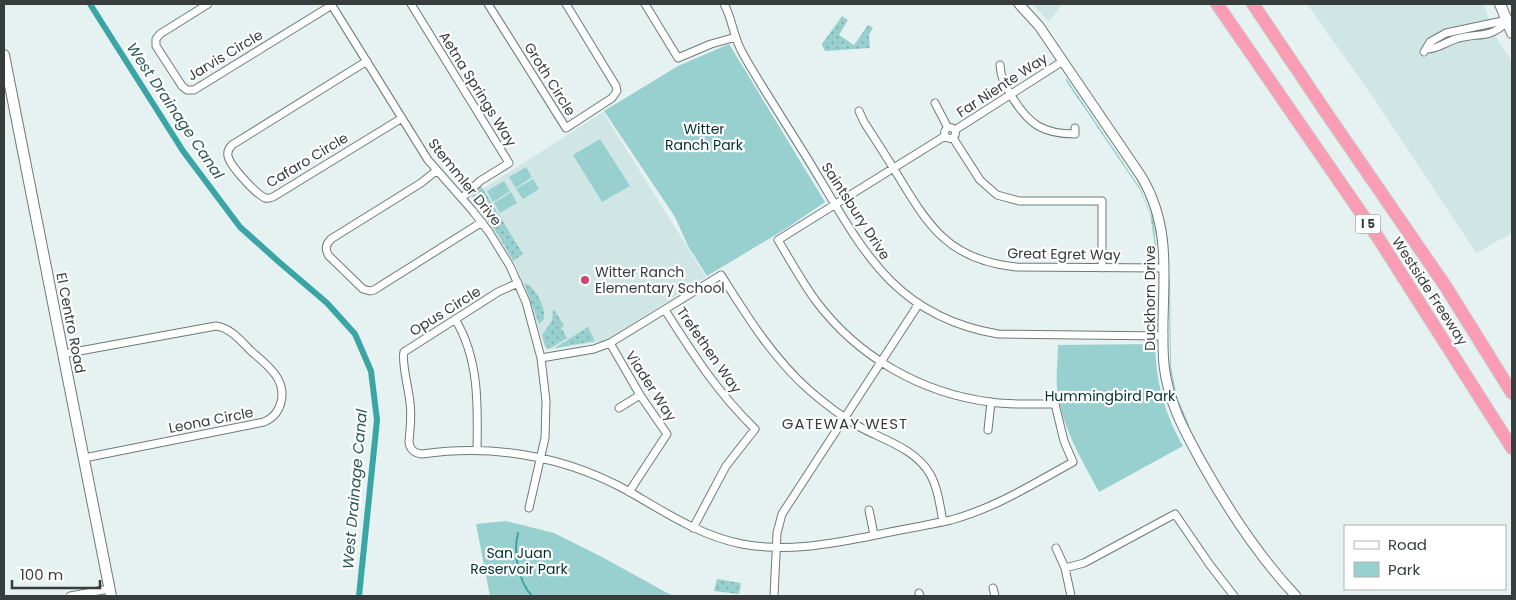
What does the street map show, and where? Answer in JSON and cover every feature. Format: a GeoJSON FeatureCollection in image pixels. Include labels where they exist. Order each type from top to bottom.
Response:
{"type":"FeatureCollection","features":[{"type":"Feature","properties":{"kind":"highway","name":"Westside Freeway"},"geometry":{"type":"LineString","coordinates":[[1217,4],[1377,236],[1512,448]]}},
{"type":"Feature","properties":{"kind":"highway","name":"Westside Freeway"},"geometry":{"type":"LineString","coordinates":[[1253,4],[1446,287],[1512,393]]}},
{"type":"Feature","properties":{"kind":"main road"},"geometry":{"type":"LineString","coordinates":[[1500,4],[1510,20],[1512,33]]}},
{"type":"Feature","properties":{"kind":"main road","name":"El Centro Road"},"geometry":{"type":"LineString","coordinates":[[4,55],[110,592]]}},
{"type":"Feature","properties":{"kind":"street","name":"Jarvis Circle"},"geometry":{"type":"LineString","coordinates":[[208,4],[160,34],[156,39],[156,46],[182,86],[187,90],[194,90],[331,4]]}},
{"type":"Feature","properties":{"kind":"street","name":"Stemmler Drive"},"geometry":{"type":"LineString","coordinates":[[331,4],[436,171],[482,222],[502,251],[518,283],[531,318],[541,358],[546,401],[546,425],[541,458],[529,508]]}},
{"type":"Feature","properties":{"kind":"street","name":"Aetna Springs Way"},"geometry":{"type":"LineString","coordinates":[[411,4],[509,163],[480,181],[462,198]]}},
{"type":"Feature","properties":{"kind":"street","name":"Groth Circle"},"geometry":{"type":"LineString","coordinates":[[488,4],[566,128],[612,98],[617,91],[616,86],[566,4]]}},
{"type":"Feature","properties":{"kind":"street"},"geometry":{"type":"LineString","coordinates":[[644,4],[678,58],[711,44],[736,37]]}},
{"type":"Feature","properties":{"kind":"street","name":"Saintsbury Drive"},"geometry":{"type":"LineString","coordinates":[[724,4],[741,51],[868,255],[893,285],[918,305],[951,322],[982,332],[998,334],[1164,336]]}},
{"type":"Feature","properties":{"kind":"street","name":"Duckhorn Drive"},"geometry":{"type":"LineString","coordinates":[[1019,4],[1039,26],[1141,176],[1154,199],[1162,230],[1166,380],[1174,407],[1180,423],[1235,520],[1262,557],[1296,596]]}},
{"type":"Feature","properties":{"kind":"street"},"geometry":{"type":"LineString","coordinates":[[1425,51],[1430,42],[1454,31],[1510,20]]}},
{"type":"Feature","properties":{"kind":"street","name":"Cafaro Circle"},"geometry":{"type":"LineString","coordinates":[[367,61],[232,145],[228,151],[228,157],[244,180],[261,196],[272,198],[402,118]]}},
{"type":"Feature","properties":{"kind":"street","name":"Far Niente Way"},"geometry":{"type":"LineString","coordinates":[[935,103],[951,129],[1011,95],[1063,61]]}},
{"type":"Feature","properties":{"kind":"street"},"geometry":{"type":"LineString","coordinates":[[1000,65],[1001,77],[1025,116],[1044,130],[1059,134],[1075,134],[1075,128]]}},
{"type":"Feature","properties":{"kind":"street","name":"Great Egret Way"},"geometry":{"type":"LineString","coordinates":[[858,111],[914,203],[935,231],[948,243],[964,253],[981,260],[1007,266],[1164,268]]}},
{"type":"Feature","properties":{"kind":"street"},"geometry":{"type":"LineString","coordinates":[[951,129],[956,134],[894,168],[778,240],[806,287],[828,315],[853,341],[881,362],[932,388],[949,394],[991,402],[988,430]]}},
{"type":"Feature","properties":{"kind":"street"},"geometry":{"type":"LineString","coordinates":[[949,137],[980,180],[997,195],[1019,201],[1102,201],[1102,268]]}},
{"type":"Feature","properties":{"kind":"street"},"geometry":{"type":"LineString","coordinates":[[436,171],[421,183],[331,240],[326,246],[328,256],[363,289],[370,291],[482,222]]}},
{"type":"Feature","properties":{"kind":"street"},"geometry":{"type":"LineString","coordinates":[[541,358],[594,349],[610,343],[721,275],[750,322],[777,358],[809,390],[844,417],[876,436],[903,448],[920,460],[933,480],[943,522]]}},
{"type":"Feature","properties":{"kind":"street","name":"Opus Circle"},"geometry":{"type":"LineString","coordinates":[[518,283],[498,292],[406,349],[402,355],[410,401],[410,446],[414,452],[422,454],[478,450],[541,458],[589,472],[693,528],[734,542],[776,548],[819,546],[943,522],[969,515],[997,504],[1073,462],[1064,441],[1055,404],[991,402]]}},
{"type":"Feature","properties":{"kind":"street"},"geometry":{"type":"LineString","coordinates":[[774,596],[779,523],[786,506],[918,305]]}},
{"type":"Feature","properties":{"kind":"street","name":"Trefethen Way"},"geometry":{"type":"LineString","coordinates":[[665,310],[707,375],[737,412],[755,429],[726,466],[693,528]]}},
{"type":"Feature","properties":{"kind":"street"},"geometry":{"type":"LineString","coordinates":[[455,319],[465,336],[474,371],[478,450]]}},
{"type":"Feature","properties":{"kind":"street","name":"Leona Circle"},"geometry":{"type":"LineString","coordinates":[[63,354],[209,326],[221,327],[231,332],[273,371],[279,379],[282,390],[282,399],[278,410],[269,420],[258,425],[84,458]]}},
{"type":"Feature","properties":{"kind":"street","name":"Viader Way"},"geometry":{"type":"LineString","coordinates":[[610,343],[640,394],[667,434],[629,492]]}},
{"type":"Feature","properties":{"kind":"street"},"geometry":{"type":"LineString","coordinates":[[619,408],[640,394]]}},
{"type":"Feature","properties":{"kind":"street"},"geometry":{"type":"LineString","coordinates":[[869,510],[874,535]]}},
{"type":"Feature","properties":{"kind":"street"},"geometry":{"type":"LineString","coordinates":[[1065,568],[1084,563],[1175,514],[1234,596]]}},
{"type":"Feature","properties":{"kind":"street"},"geometry":{"type":"LineString","coordinates":[[1056,548],[1065,568],[1071,596]]}},
{"type":"Feature","properties":{"kind":"street"},"geometry":{"type":"LineString","coordinates":[[993,588],[995,596]]}},
{"type":"Feature","properties":{"kind":"street"},"geometry":{"type":"LineString","coordinates":[[70,596],[110,592]]}},
{"type":"Feature","properties":{"kind":"shaded area"},"geometry":{"type":"Polygon","coordinates":[[[1032,4],[1062,4],[1049,22],[1032,4]]]}},
{"type":"Feature","properties":{"kind":"shaded area"},"geometry":{"type":"Polygon","coordinates":[[[1307,4],[1484,4],[1496,37],[1512,61],[1512,233],[1476,253],[1375,100],[1307,4]]]}},
{"type":"Feature","properties":{"kind":"shaded area"},"geometry":{"type":"Polygon","coordinates":[[[603,112],[706,277],[605,341],[546,350],[515,263],[473,200],[478,192],[603,112]]]}},
{"type":"Feature","properties":{"kind":"green space"},"geometry":{"type":"Polygon","coordinates":[[[842,16],[848,20],[839,35],[854,45],[868,25],[873,28],[869,35],[870,48],[824,50],[822,44],[842,16]]]}},
{"type":"Feature","properties":{"kind":"green space","name":"Witter Ranch Park"},"geometry":{"type":"Polygon","coordinates":[[[729,44],[825,202],[787,228],[707,276],[688,246],[675,217],[604,111],[678,66],[729,44]]]}},
{"type":"Feature","properties":{"kind":"green space"},"geometry":{"type":"Polygon","coordinates":[[[1066,78],[1140,188],[1153,220],[1157,252],[1150,214],[1140,190],[1066,81],[1066,78]]]}},
{"type":"Feature","properties":{"kind":"green space"},"geometry":{"type":"Polygon","coordinates":[[[600,139],[630,186],[602,202],[573,155],[600,139]]]}},
{"type":"Feature","properties":{"kind":"green space"},"geometry":{"type":"Polygon","coordinates":[[[526,167],[532,177],[516,188],[509,177],[526,167]]]}},
{"type":"Feature","properties":{"kind":"green space"},"geometry":{"type":"Polygon","coordinates":[[[533,179],[539,189],[523,199],[516,189],[533,179]]]}},
{"type":"Feature","properties":{"kind":"green space"},"geometry":{"type":"Polygon","coordinates":[[[504,181],[510,191],[493,202],[487,191],[504,181]]]}},
{"type":"Feature","properties":{"kind":"green space"},"geometry":{"type":"Polygon","coordinates":[[[481,186],[523,254],[513,261],[499,236],[472,199],[473,194],[481,186]]]}},
{"type":"Feature","properties":{"kind":"green space"},"geometry":{"type":"Polygon","coordinates":[[[511,192],[517,203],[500,213],[494,203],[511,192]]]}},
{"type":"Feature","properties":{"kind":"green space"},"geometry":{"type":"Polygon","coordinates":[[[1169,278],[1171,367],[1177,397],[1189,425],[1189,430],[1177,403],[1170,370],[1169,278]]]}},
{"type":"Feature","properties":{"kind":"green space"},"geometry":{"type":"Polygon","coordinates":[[[524,283],[536,292],[541,303],[544,319],[539,324],[524,283]]]}},
{"type":"Feature","properties":{"kind":"green space"},"geometry":{"type":"Polygon","coordinates":[[[555,310],[564,326],[561,328],[567,338],[549,349],[545,346],[542,335],[552,321],[553,311],[555,310]]]}},
{"type":"Feature","properties":{"kind":"green space"},"geometry":{"type":"Polygon","coordinates":[[[588,327],[595,341],[555,348],[588,327]]]}},
{"type":"Feature","properties":{"kind":"green space","name":"Hummingbird Park"},"geometry":{"type":"Polygon","coordinates":[[[1155,344],[1157,372],[1162,397],[1183,446],[1099,492],[1074,445],[1061,408],[1057,383],[1058,345],[1155,344]]]}},
{"type":"Feature","properties":{"kind":"green space","name":"San Juan Reservoir Park"},"geometry":{"type":"Polygon","coordinates":[[[506,521],[554,533],[669,594],[677,596],[490,596],[476,524],[506,521]]]}},
{"type":"Feature","properties":{"kind":"green space"},"geometry":{"type":"Polygon","coordinates":[[[717,579],[741,583],[739,594],[714,591],[717,579]]]}},
{"type":"Feature","properties":{"kind":"waterway","name":"West Drainage Canal"},"geometry":{"type":"LineString","coordinates":[[90,4],[183,151],[240,227],[327,303],[355,334],[371,371],[377,420],[359,596]]}},
{"type":"Feature","properties":{"kind":"waterway"},"geometry":{"type":"LineString","coordinates":[[518,533],[516,549],[518,566],[523,583],[532,596]]}},
{"type":"Feature","properties":{"kind":"place","name":"Witter Ranch Elementary School"},"geometry":{"type":"Point","coordinates":[585,280]}},
{"type":"Feature","properties":{"kind":"district","name":"GATEWAY WEST"},"geometry":{"type":"Point","coordinates":[845,424]}}]}
